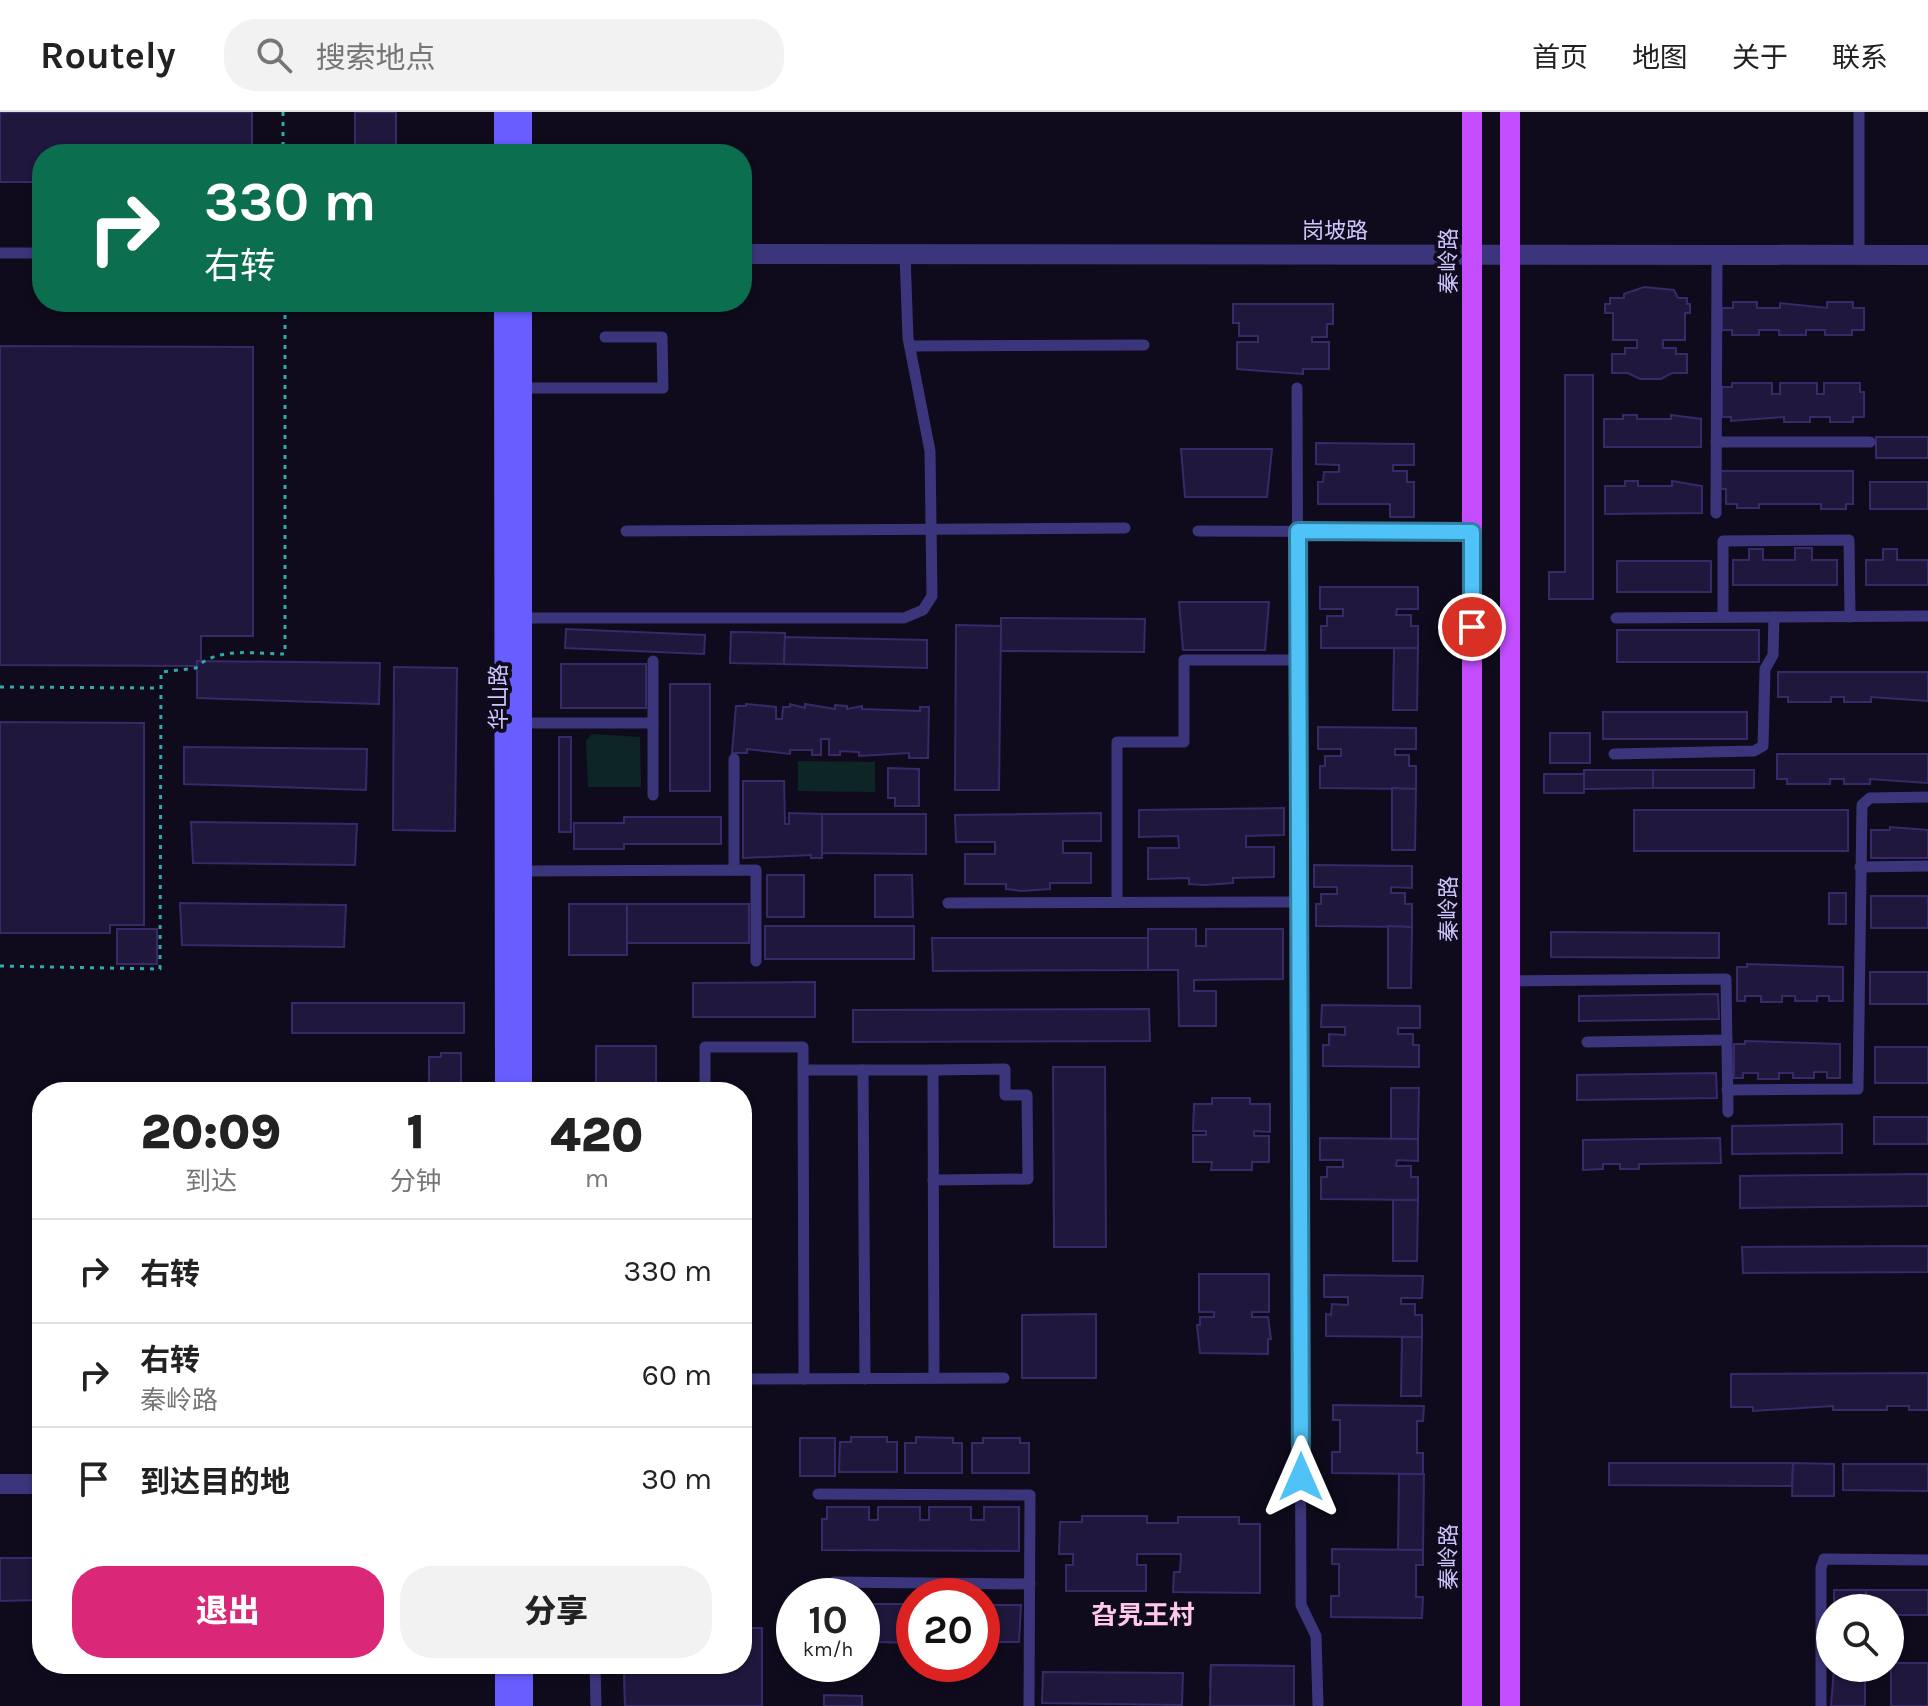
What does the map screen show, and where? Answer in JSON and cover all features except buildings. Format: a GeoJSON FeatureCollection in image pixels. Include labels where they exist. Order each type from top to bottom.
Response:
{"type":"FeatureCollection","features":[{"type":"Feature","properties":{"kind":"main road","name":"秦岭路"},"geometry":{"type":"LineString","coordinates":[[1472,112],[1472,1706]]}},
{"type":"Feature","properties":{"kind":"main road"},"geometry":{"type":"LineString","coordinates":[[1510,112],[1510,1706]]}},
{"type":"Feature","properties":{"kind":"street"},"geometry":{"type":"LineString","coordinates":[[504,112],[504,144]]}},
{"type":"Feature","properties":{"kind":"street"},"geometry":{"type":"LineString","coordinates":[[522,112],[522,144]]}},
{"type":"Feature","properties":{"kind":"street","name":"岗坡路"},"geometry":{"type":"LineString","coordinates":[[752,254],[1928,255]]}},
{"type":"Feature","properties":{"kind":"street","name":"华山路"},"geometry":{"type":"LineString","coordinates":[[504,312],[505,1082]]}},
{"type":"Feature","properties":{"kind":"street","name":"华山路"},"geometry":{"type":"LineString","coordinates":[[522,312],[522,1082]]}},
{"type":"Feature","properties":{"kind":"street"},"geometry":{"type":"LineString","coordinates":[[0,1484],[32,1484]]}},
{"type":"Feature","properties":{"kind":"street"},"geometry":{"type":"LineString","coordinates":[[505,1674],[505,1706]]}},
{"type":"Feature","properties":{"kind":"street"},"geometry":{"type":"LineString","coordinates":[[523,1674],[523,1706]]}},
{"type":"Feature","properties":{"kind":"lane"},"geometry":{"type":"LineString","coordinates":[[1859,112],[1859,255]]}},
{"type":"Feature","properties":{"kind":"lane"},"geometry":{"type":"LineString","coordinates":[[0,253],[32,253]]}},
{"type":"Feature","properties":{"kind":"lane"},"geometry":{"type":"LineString","coordinates":[[522,618],[904,618],[923,610],[932,596],[930,451],[910,346],[905,254]]}},
{"type":"Feature","properties":{"kind":"lane"},"geometry":{"type":"LineString","coordinates":[[1716,513],[1717,255]]}},
{"type":"Feature","properties":{"kind":"lane"},"geometry":{"type":"LineString","coordinates":[[522,388],[663,388],[662,337],[605,337]]}},
{"type":"Feature","properties":{"kind":"lane"},"geometry":{"type":"LineString","coordinates":[[910,346],[1144,345]]}},
{"type":"Feature","properties":{"kind":"lane"},"geometry":{"type":"LineString","coordinates":[[1297,388],[1301,1605],[1316,1636],[1318,1706]]}},
{"type":"Feature","properties":{"kind":"lane"},"geometry":{"type":"LineString","coordinates":[[1716,442],[1870,442]]}},
{"type":"Feature","properties":{"kind":"lane"},"geometry":{"type":"LineString","coordinates":[[626,531],[1125,528]]}},
{"type":"Feature","properties":{"kind":"lane"},"geometry":{"type":"LineString","coordinates":[[1198,531],[1472,532]]}},
{"type":"Feature","properties":{"kind":"lane"},"geometry":{"type":"LineString","coordinates":[[1723,617],[1723,541],[1849,540],[1850,617]]}},
{"type":"Feature","properties":{"kind":"lane"},"geometry":{"type":"LineString","coordinates":[[1616,618],[1928,616]]}},
{"type":"Feature","properties":{"kind":"lane"},"geometry":{"type":"LineString","coordinates":[[1614,754],[1754,751],[1763,746],[1765,669],[1773,655],[1774,617]]}},
{"type":"Feature","properties":{"kind":"lane"},"geometry":{"type":"LineString","coordinates":[[1117,902],[1117,742],[1184,742],[1184,660],[1299,660]]}},
{"type":"Feature","properties":{"kind":"lane"},"geometry":{"type":"LineString","coordinates":[[653,661],[653,795]]}},
{"type":"Feature","properties":{"kind":"lane"},"geometry":{"type":"LineString","coordinates":[[522,723],[653,723]]}},
{"type":"Feature","properties":{"kind":"lane"},"geometry":{"type":"LineString","coordinates":[[734,759],[734,870]]}},
{"type":"Feature","properties":{"kind":"lane"},"geometry":{"type":"LineString","coordinates":[[1727,1090],[1858,1089],[1862,805],[1870,798],[1928,797]]}},
{"type":"Feature","properties":{"kind":"lane"},"geometry":{"type":"LineString","coordinates":[[1860,867],[1928,866]]}},
{"type":"Feature","properties":{"kind":"lane"},"geometry":{"type":"LineString","coordinates":[[522,871],[756,870],[756,961]]}},
{"type":"Feature","properties":{"kind":"lane"},"geometry":{"type":"LineString","coordinates":[[948,903],[1299,902]]}},
{"type":"Feature","properties":{"kind":"lane"},"geometry":{"type":"LineString","coordinates":[[1510,981],[1726,979],[1728,1112]]}},
{"type":"Feature","properties":{"kind":"lane"},"geometry":{"type":"LineString","coordinates":[[1587,1042],[1727,1040]]}},
{"type":"Feature","properties":{"kind":"lane"},"geometry":{"type":"LineString","coordinates":[[705,1082],[705,1047],[803,1047],[804,1379]]}},
{"type":"Feature","properties":{"kind":"lane"},"geometry":{"type":"LineString","coordinates":[[803,1070],[1005,1069],[1005,1095],[1027,1095],[1028,1179],[933,1180]]}},
{"type":"Feature","properties":{"kind":"lane"},"geometry":{"type":"LineString","coordinates":[[863,1070],[865,1379]]}},
{"type":"Feature","properties":{"kind":"lane"},"geometry":{"type":"LineString","coordinates":[[933,1070],[934,1378]]}},
{"type":"Feature","properties":{"kind":"lane"},"geometry":{"type":"LineString","coordinates":[[752,1379],[1004,1378]]}},
{"type":"Feature","properties":{"kind":"lane"},"geometry":{"type":"LineString","coordinates":[[818,1494],[1030,1495],[1029,1706]]}},
{"type":"Feature","properties":{"kind":"lane"},"geometry":{"type":"LineString","coordinates":[[1821,1706],[1821,1568],[1824,1559],[1928,1560]]}},
{"type":"Feature","properties":{"kind":"lane"},"geometry":{"type":"LineString","coordinates":[[880,1582],[1030,1584]]}},
{"type":"Feature","properties":{"kind":"lane"},"geometry":{"type":"LineString","coordinates":[[595,1674],[596,1706]]}},
{"type":"Feature","properties":{"kind":"path"},"geometry":{"type":"LineString","coordinates":[[283,112],[283,144]]}},
{"type":"Feature","properties":{"kind":"path"},"geometry":{"type":"LineString","coordinates":[[0,966],[160,969],[161,672],[196,668],[205,659],[220,654],[285,654],[285,312]]}},
{"type":"Feature","properties":{"kind":"path"},"geometry":{"type":"LineString","coordinates":[[0,687],[160,688]]}},
{"type":"Feature","properties":{"kind":"green space"},"geometry":{"type":"Polygon","coordinates":[[[592,734],[640,737],[641,787],[588,787],[586,741],[592,734]]]}},
{"type":"Feature","properties":{"kind":"green space"},"geometry":{"type":"Polygon","coordinates":[[[798,761],[875,762],[875,792],[798,791],[798,761]]]}},
{"type":"Feature","properties":{"kind":"district","name":"旮旯王村"},"geometry":{"type":"Point","coordinates":[1143,1615]}},
{"type":"Feature","properties":{"kind":"route"},"geometry":{"type":"LineString","coordinates":[[1301,1477],[1298,531],[1472,532],[1472,627]]}}]}
